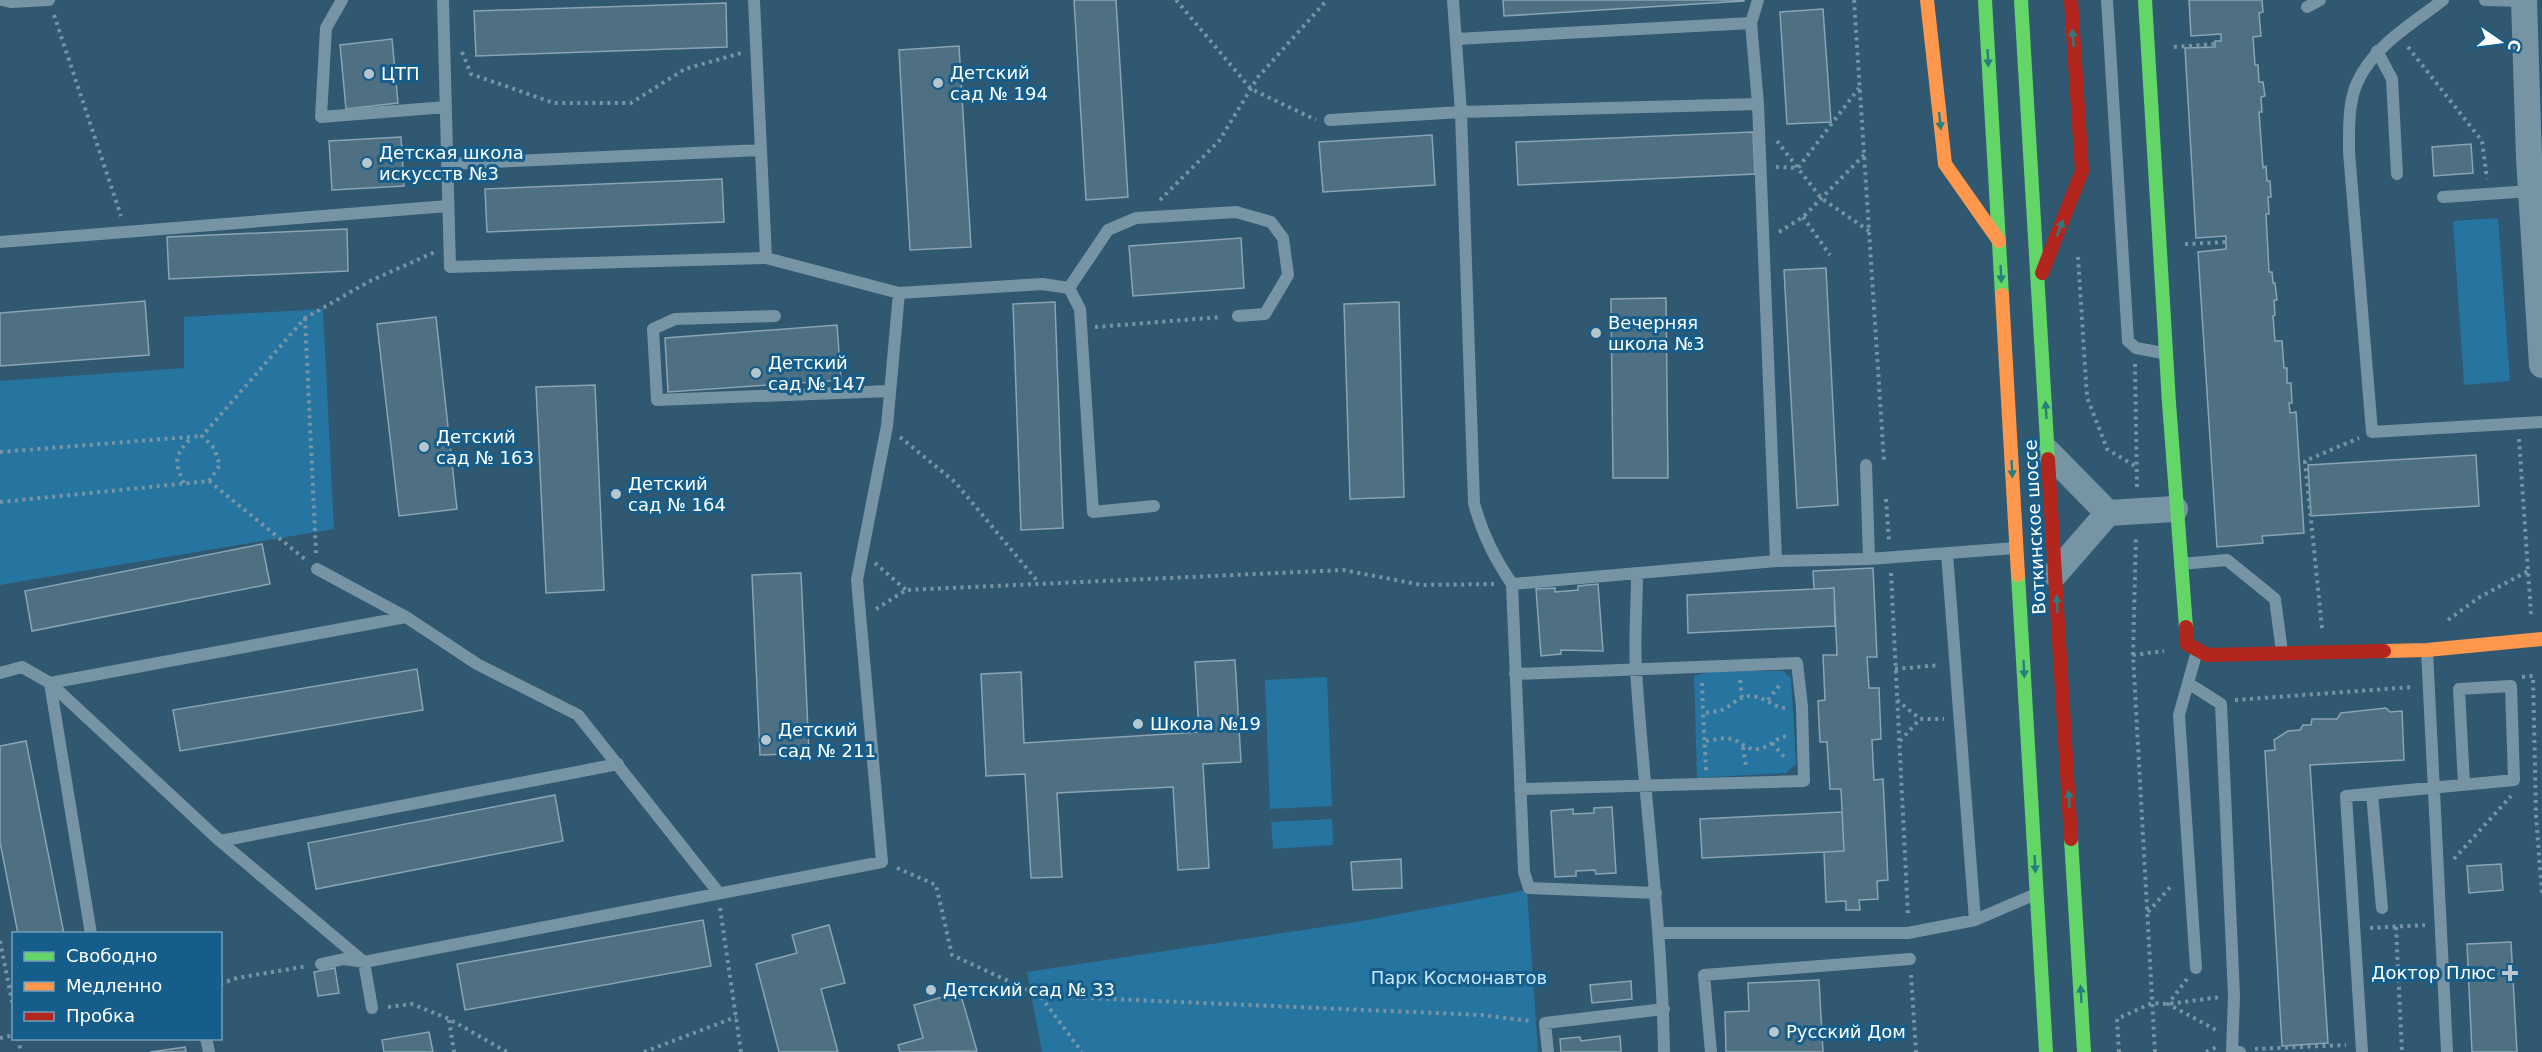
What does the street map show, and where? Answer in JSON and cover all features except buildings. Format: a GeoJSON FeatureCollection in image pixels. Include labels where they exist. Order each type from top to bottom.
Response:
{"type":"FeatureCollection","features":[{"type":"Feature","properties":{"kind":"main road"},"geometry":{"type":"LineString","coordinates":[[1927,0],[1945,164],[1999,242]]}},
{"type":"Feature","properties":{"kind":"main road","name":"Воткинское шоссе"},"geometry":{"type":"LineString","coordinates":[[1985,0],[2046,1052]]}},
{"type":"Feature","properties":{"kind":"main road","name":"Воткинское шоссе"},"geometry":{"type":"LineString","coordinates":[[2021,0],[2084,1052]]}},
{"type":"Feature","properties":{"kind":"main road"},"geometry":{"type":"LineString","coordinates":[[2038,283],[2082,171],[2071,0]]}},
{"type":"Feature","properties":{"kind":"main road"},"geometry":{"type":"LineString","coordinates":[[2145,0],[2175,508],[2180,564],[2192,647],[2207,655],[2282,654],[2427,650],[2537,639]]}},
{"type":"Feature","properties":{"kind":"street"},"geometry":{"type":"LineString","coordinates":[[2527,12],[2531,191],[2542,365]]}},
{"type":"Feature","properties":{"kind":"street"},"geometry":{"type":"LineString","coordinates":[[2048,452],[2108,513]]}},
{"type":"Feature","properties":{"kind":"street"},"geometry":{"type":"LineString","coordinates":[[2055,574],[2108,513],[2175,508]]}},
{"type":"Feature","properties":{"kind":"lane"},"geometry":{"type":"LineString","coordinates":[[2,0],[51,6]]}},
{"type":"Feature","properties":{"kind":"lane"},"geometry":{"type":"LineString","coordinates":[[342,0],[326,28],[321,117],[446,107]]}},
{"type":"Feature","properties":{"kind":"lane"},"geometry":{"type":"LineString","coordinates":[[443,0],[450,267],[766,258],[899,293],[1042,284],[1069,288]]}},
{"type":"Feature","properties":{"kind":"lane"},"geometry":{"type":"LineString","coordinates":[[754,0],[766,258]]}},
{"type":"Feature","properties":{"kind":"lane"},"geometry":{"type":"LineString","coordinates":[[1453,0],[1461,112],[1474,503],[1481,532],[1492,554],[1512,584],[1524,872],[1529,888],[1656,893]]}},
{"type":"Feature","properties":{"kind":"lane"},"geometry":{"type":"LineString","coordinates":[[1758,0],[1751,23],[1759,118],[1776,561]]}},
{"type":"Feature","properties":{"kind":"lane"},"geometry":{"type":"LineString","coordinates":[[2107,0],[2128,340],[2136,348],[2165,353]]}},
{"type":"Feature","properties":{"kind":"lane"},"geometry":{"type":"LineString","coordinates":[[2307,7],[2320,0]]}},
{"type":"Feature","properties":{"kind":"lane"},"geometry":{"type":"LineString","coordinates":[[2443,0],[2378,51],[2356,83],[2350,117],[2349,140],[2372,432],[2542,422]]}},
{"type":"Feature","properties":{"kind":"lane"},"geometry":{"type":"LineString","coordinates":[[2485,0],[2527,12]]}},
{"type":"Feature","properties":{"kind":"lane"},"geometry":{"type":"LineString","coordinates":[[1456,39],[1751,23]]}},
{"type":"Feature","properties":{"kind":"lane"},"geometry":{"type":"LineString","coordinates":[[2378,51],[2392,79],[2397,174]]}},
{"type":"Feature","properties":{"kind":"lane"},"geometry":{"type":"LineString","coordinates":[[1330,120],[1461,112],[1758,104]]}},
{"type":"Feature","properties":{"kind":"lane"},"geometry":{"type":"LineString","coordinates":[[447,164],[761,150]]}},
{"type":"Feature","properties":{"kind":"lane"},"geometry":{"type":"LineString","coordinates":[[2443,197],[2531,191]]}},
{"type":"Feature","properties":{"kind":"lane"},"geometry":{"type":"LineString","coordinates":[[0,242],[448,206]]}},
{"type":"Feature","properties":{"kind":"lane"},"geometry":{"type":"LineString","coordinates":[[1069,288],[1108,230],[1136,218],[1236,212],[1271,222],[1283,238],[1288,275],[1277,297],[1264,314],[1238,316]]}},
{"type":"Feature","properties":{"kind":"lane"},"geometry":{"type":"LineString","coordinates":[[1069,288],[1080,309],[1093,512],[1154,506]]}},
{"type":"Feature","properties":{"kind":"lane"},"geometry":{"type":"LineString","coordinates":[[321,964],[344,959],[364,962],[717,892],[882,862],[857,580],[887,426],[899,293]]}},
{"type":"Feature","properties":{"kind":"lane"},"geometry":{"type":"LineString","coordinates":[[775,316],[675,319],[653,329],[657,400],[890,391]]}},
{"type":"Feature","properties":{"kind":"lane"},"geometry":{"type":"LineString","coordinates":[[1866,465],[1869,559]]}},
{"type":"Feature","properties":{"kind":"lane"},"geometry":{"type":"LineString","coordinates":[[1512,584],[1776,561],[1869,559],[2017,548]]}},
{"type":"Feature","properties":{"kind":"lane"},"geometry":{"type":"LineString","coordinates":[[1947,554],[1976,920]]}},
{"type":"Feature","properties":{"kind":"lane"},"geometry":{"type":"LineString","coordinates":[[2180,564],[2228,560],[2275,598],[2282,654]]}},
{"type":"Feature","properties":{"kind":"lane"},"geometry":{"type":"LineString","coordinates":[[317,569],[406,617],[477,664],[578,716],[717,892]]}},
{"type":"Feature","properties":{"kind":"lane"},"geometry":{"type":"LineString","coordinates":[[1637,574],[1636,668],[1656,893],[1664,1009],[1664,1052]]}},
{"type":"Feature","properties":{"kind":"lane"},"geometry":{"type":"LineString","coordinates":[[50,683],[406,617]]}},
{"type":"Feature","properties":{"kind":"lane"},"geometry":{"type":"LineString","coordinates":[[2192,647],[2188,683],[2179,715],[2196,968]]}},
{"type":"Feature","properties":{"kind":"lane"},"geometry":{"type":"LineString","coordinates":[[2427,650],[2447,1052]]}},
{"type":"Feature","properties":{"kind":"lane"},"geometry":{"type":"LineString","coordinates":[[1515,674],[1797,663],[1802,707],[1804,781],[1520,789]]}},
{"type":"Feature","properties":{"kind":"lane"},"geometry":{"type":"LineString","coordinates":[[0,673],[22,667],[50,683],[220,841],[364,962],[372,1008]]}},
{"type":"Feature","properties":{"kind":"lane"},"geometry":{"type":"LineString","coordinates":[[50,683],[91,932]]}},
{"type":"Feature","properties":{"kind":"lane"},"geometry":{"type":"LineString","coordinates":[[2188,683],[2221,704],[2234,996],[2232,1052],[2240,1052]]}},
{"type":"Feature","properties":{"kind":"lane"},"geometry":{"type":"LineString","coordinates":[[2362,1052],[2346,796],[2514,780],[2511,686],[2459,689],[2464,783]]}},
{"type":"Feature","properties":{"kind":"lane"},"geometry":{"type":"LineString","coordinates":[[220,841],[618,764]]}},
{"type":"Feature","properties":{"kind":"lane"},"geometry":{"type":"LineString","coordinates":[[2372,794],[2382,908]]}},
{"type":"Feature","properties":{"kind":"lane"},"geometry":{"type":"LineString","coordinates":[[1658,933],[1908,933],[1976,920],[2037,894]]}},
{"type":"Feature","properties":{"kind":"lane"},"geometry":{"type":"LineString","coordinates":[[1711,1052],[1704,975],[1910,959]]}},
{"type":"Feature","properties":{"kind":"lane"},"geometry":{"type":"LineString","coordinates":[[1548,1052],[1545,1023],[1664,1009]]}},
{"type":"Feature","properties":{"kind":"path"},"geometry":{"type":"LineString","coordinates":[[1176,0],[1251,89],[1315,120],[1330,120]]}},
{"type":"Feature","properties":{"kind":"path"},"geometry":{"type":"LineString","coordinates":[[1142,218],[1219,141],[1258,77],[1327,0]]}},
{"type":"Feature","properties":{"kind":"path"},"geometry":{"type":"LineString","coordinates":[[51,6],[127,233]]}},
{"type":"Feature","properties":{"kind":"path"},"geometry":{"type":"LineString","coordinates":[[2398,35],[2482,141],[2489,194]]}},
{"type":"Feature","properties":{"kind":"path"},"geometry":{"type":"LineString","coordinates":[[459,44],[471,74],[555,103],[631,103],[685,69],[756,49]]}},
{"type":"Feature","properties":{"kind":"path"},"geometry":{"type":"LineString","coordinates":[[2174,58],[2173,47],[2215,44]]}},
{"type":"Feature","properties":{"kind":"path"},"geometry":{"type":"LineString","coordinates":[[1797,168],[1860,87]]}},
{"type":"Feature","properties":{"kind":"path"},"geometry":{"type":"LineString","coordinates":[[1759,118],[1821,198],[1869,232]]}},
{"type":"Feature","properties":{"kind":"path"},"geometry":{"type":"LineString","coordinates":[[1764,242],[1803,217],[1864,154]]}},
{"type":"Feature","properties":{"kind":"path"},"geometry":{"type":"LineString","coordinates":[[1803,217],[1830,255]]}},
{"type":"Feature","properties":{"kind":"path"},"geometry":{"type":"LineString","coordinates":[[2184,232],[2185,255]]}},
{"type":"Feature","properties":{"kind":"path"},"geometry":{"type":"LineString","coordinates":[[2184,244],[2226,242]]}},
{"type":"Feature","properties":{"kind":"path"},"geometry":{"type":"LineString","coordinates":[[0,452],[202,436],[305,318],[370,280],[449,245]]}},
{"type":"Feature","properties":{"kind":"path"},"geometry":{"type":"LineString","coordinates":[[2078,247],[2086,397],[2107,448],[2136,466]]}},
{"type":"Feature","properties":{"kind":"path"},"geometry":{"type":"LineString","coordinates":[[1081,328],[1238,316]]}},
{"type":"Feature","properties":{"kind":"path"},"geometry":{"type":"LineString","coordinates":[[305,318],[317,569]]}},
{"type":"Feature","properties":{"kind":"path"},"geometry":{"type":"LineString","coordinates":[[2518,424],[2531,613],[2537,639],[2533,676]]}},
{"type":"Feature","properties":{"kind":"path"},"geometry":{"type":"LineString","coordinates":[[887,426],[955,482],[1039,584]]}},
{"type":"Feature","properties":{"kind":"path"},"geometry":{"type":"LineString","coordinates":[[2322,629],[2305,461],[2372,432]]}},
{"type":"Feature","properties":{"kind":"path"},"geometry":{"type":"LineString","coordinates":[[202,436],[214,448],[220,465],[209,481]]}},
{"type":"Feature","properties":{"kind":"path"},"geometry":{"type":"LineString","coordinates":[[184,483],[177,468],[177,453],[191,437]]}},
{"type":"Feature","properties":{"kind":"path"},"geometry":{"type":"LineString","coordinates":[[0,502],[209,481],[317,569]]}},
{"type":"Feature","properties":{"kind":"path"},"geometry":{"type":"LineString","coordinates":[[861,551],[906,590]]}},
{"type":"Feature","properties":{"kind":"path"},"geometry":{"type":"LineString","coordinates":[[860,619],[906,590],[1343,570],[1422,585],[1512,584]]}},
{"type":"Feature","properties":{"kind":"path"},"geometry":{"type":"LineString","coordinates":[[2427,650],[2449,619],[2480,597],[2528,571]]}},
{"type":"Feature","properties":{"kind":"path"},"geometry":{"type":"LineString","coordinates":[[2519,614],[2542,612]]}},
{"type":"Feature","properties":{"kind":"path"},"geometry":{"type":"LineString","coordinates":[[2437,620],[2461,618]]}},
{"type":"Feature","properties":{"kind":"path"},"geometry":{"type":"LineString","coordinates":[[2279,631],[2333,628]]}},
{"type":"Feature","properties":{"kind":"path"},"geometry":{"type":"LineString","coordinates":[[2155,1052],[2133,655],[2192,647]]}},
{"type":"Feature","properties":{"kind":"path"},"geometry":{"type":"LineString","coordinates":[[1895,669],[1955,663]]}},
{"type":"Feature","properties":{"kind":"path"},"geometry":{"type":"LineString","coordinates":[[1701,666],[1706,741],[1706,784]]}},
{"type":"Feature","properties":{"kind":"path"},"geometry":{"type":"LineString","coordinates":[[1703,713],[1721,711],[1742,697],[1750,696],[1766,699],[1777,708],[1802,707]]}},
{"type":"Feature","properties":{"kind":"path"},"geometry":{"type":"LineString","coordinates":[[1897,700],[1920,719],[1960,718]]}},
{"type":"Feature","properties":{"kind":"path"},"geometry":{"type":"LineString","coordinates":[[1899,742],[1920,719]]}},
{"type":"Feature","properties":{"kind":"path"},"geometry":{"type":"LineString","coordinates":[[1706,741],[1731,739],[1748,748],[1756,749],[1764,748],[1780,736],[1803,735]]}},
{"type":"Feature","properties":{"kind":"path"},"geometry":{"type":"LineString","coordinates":[[2439,875],[2513,795],[2514,780]]}},
{"type":"Feature","properties":{"kind":"path"},"geometry":{"type":"LineString","coordinates":[[2536,816],[2542,816]]}},
{"type":"Feature","properties":{"kind":"path"},"geometry":{"type":"LineString","coordinates":[[882,862],[936,885],[952,956],[1041,996],[1481,1015],[1545,1023]]}},
{"type":"Feature","properties":{"kind":"path"},"geometry":{"type":"LineString","coordinates":[[2147,912],[2190,867]]}},
{"type":"Feature","properties":{"kind":"path"},"geometry":{"type":"LineString","coordinates":[[717,892],[741,1052]]}},
{"type":"Feature","properties":{"kind":"path"},"geometry":{"type":"LineString","coordinates":[[2355,928],[2441,924]]}},
{"type":"Feature","properties":{"kind":"path"},"geometry":{"type":"LineString","coordinates":[[2396,927],[2402,1052]]}},
{"type":"Feature","properties":{"kind":"path"},"geometry":{"type":"LineString","coordinates":[[0,941],[12,1001]]}},
{"type":"Feature","properties":{"kind":"path"},"geometry":{"type":"LineString","coordinates":[[222,983],[237,978],[321,964]]}},
{"type":"Feature","properties":{"kind":"path"},"geometry":{"type":"LineString","coordinates":[[2168,1004],[2196,968]]}},
{"type":"Feature","properties":{"kind":"path"},"geometry":{"type":"LineString","coordinates":[[1041,996],[1083,1052]]}},
{"type":"Feature","properties":{"kind":"path"},"geometry":{"type":"LineString","coordinates":[[2119,1052],[2116,1019],[2152,1003],[2168,1004],[2234,996]]}},
{"type":"Feature","properties":{"kind":"path"},"geometry":{"type":"LineString","coordinates":[[372,1008],[412,1004],[449,1019],[507,1052]]}},
{"type":"Feature","properties":{"kind":"path"},"geometry":{"type":"LineString","coordinates":[[2168,1004],[2234,1039]]}},
{"type":"Feature","properties":{"kind":"path"},"geometry":{"type":"LineString","coordinates":[[644,1052],[736,1017]]}},
{"type":"Feature","properties":{"kind":"path"},"geometry":{"type":"LineString","coordinates":[[449,1019],[454,1052]]}},
{"type":"Feature","properties":{"kind":"green space"},"geometry":{"type":"Polygon","coordinates":[[[2498,218],[2510,381],[2464,385],[2453,221],[2498,218]]]}},
{"type":"Feature","properties":{"kind":"green space"},"geometry":{"type":"Polygon","coordinates":[[[323,309],[334,529],[0,585],[0,381],[184,368],[184,317],[323,309]]]}},
{"type":"Feature","properties":{"kind":"green space"},"geometry":{"type":"Polygon","coordinates":[[[1713,671],[1783,671],[1791,678],[1796,764],[1786,773],[1697,778],[1694,676],[1713,671]]]}},
{"type":"Feature","properties":{"kind":"green space"},"geometry":{"type":"Polygon","coordinates":[[[1327,677],[1332,806],[1270,809],[1265,680],[1327,677]]]}},
{"type":"Feature","properties":{"kind":"green space"},"geometry":{"type":"Polygon","coordinates":[[[1332,819],[1333,845],[1273,849],[1271,822],[1332,819]]]}},
{"type":"Feature","properties":{"kind":"green space","name":"Парк Космонавтов"},"geometry":{"type":"Polygon","coordinates":[[[1527,890],[1538,1052],[1042,1052],[1027,972],[1362,921],[1527,890]]]}},
{"type":"Feature","properties":{"kind":"traffic: fast"},"geometry":{"type":"LineString","coordinates":[[1985,0],[2002,295]]}},
{"type":"Feature","properties":{"kind":"traffic: fast"},"geometry":{"type":"LineString","coordinates":[[2021,0],[2048,459]]}},
{"type":"Feature","properties":{"kind":"traffic: fast"},"geometry":{"type":"LineString","coordinates":[[2145,0],[2169,403],[2186,627]]}},
{"type":"Feature","properties":{"kind":"traffic: fast"},"geometry":{"type":"LineString","coordinates":[[2018,575],[2046,1052]]}},
{"type":"Feature","properties":{"kind":"traffic: fast"},"geometry":{"type":"LineString","coordinates":[[2071,839],[2084,1052]]}},
{"type":"Feature","properties":{"kind":"traffic: slow"},"geometry":{"type":"LineString","coordinates":[[1927,0],[1945,164],[1999,241]]}},
{"type":"Feature","properties":{"kind":"traffic: slow"},"geometry":{"type":"LineString","coordinates":[[2002,295],[2018,575]]}},
{"type":"Feature","properties":{"kind":"traffic: slow"},"geometry":{"type":"LineString","coordinates":[[2384,651],[2427,650],[2542,639]]}},
{"type":"Feature","properties":{"kind":"traffic: jam"},"geometry":{"type":"LineString","coordinates":[[2042,273],[2082,171],[2071,0]]}},
{"type":"Feature","properties":{"kind":"traffic: jam"},"geometry":{"type":"LineString","coordinates":[[2048,459],[2071,839]]}},
{"type":"Feature","properties":{"kind":"traffic: jam"},"geometry":{"type":"LineString","coordinates":[[2186,627],[2187,644],[2207,655],[2384,651]]}},
{"type":"Feature","properties":{"kind":"place","name":"ЦТП"},"geometry":{"type":"Point","coordinates":[369,74]}},
{"type":"Feature","properties":{"kind":"place","name":"Детский сад № 194"},"geometry":{"type":"Point","coordinates":[938,83]}},
{"type":"Feature","properties":{"kind":"place","name":"Детская школа искусств №3"},"geometry":{"type":"Point","coordinates":[367,163]}},
{"type":"Feature","properties":{"kind":"place","name":"Вечерняя школа №3"},"geometry":{"type":"Point","coordinates":[1596,333]}},
{"type":"Feature","properties":{"kind":"place","name":"Детский сад № 147"},"geometry":{"type":"Point","coordinates":[756,373]}},
{"type":"Feature","properties":{"kind":"place","name":"Детский сад № 163"},"geometry":{"type":"Point","coordinates":[424,447]}},
{"type":"Feature","properties":{"kind":"place","name":"Детский сад № 164"},"geometry":{"type":"Point","coordinates":[616,494]}},
{"type":"Feature","properties":{"kind":"place","name":"Школа №19"},"geometry":{"type":"Point","coordinates":[1138,724]}},
{"type":"Feature","properties":{"kind":"place","name":"Детский сад № 211"},"geometry":{"type":"Point","coordinates":[766,740]}},
{"type":"Feature","properties":{"kind":"place","name":"Доктор Плюс"},"geometry":{"type":"Point","coordinates":[2510,973]}},
{"type":"Feature","properties":{"kind":"place","name":"Детский сад № 33"},"geometry":{"type":"Point","coordinates":[931,990]}},
{"type":"Feature","properties":{"kind":"place","name":"Русский Дом"},"geometry":{"type":"Point","coordinates":[1774,1032]}}]}
